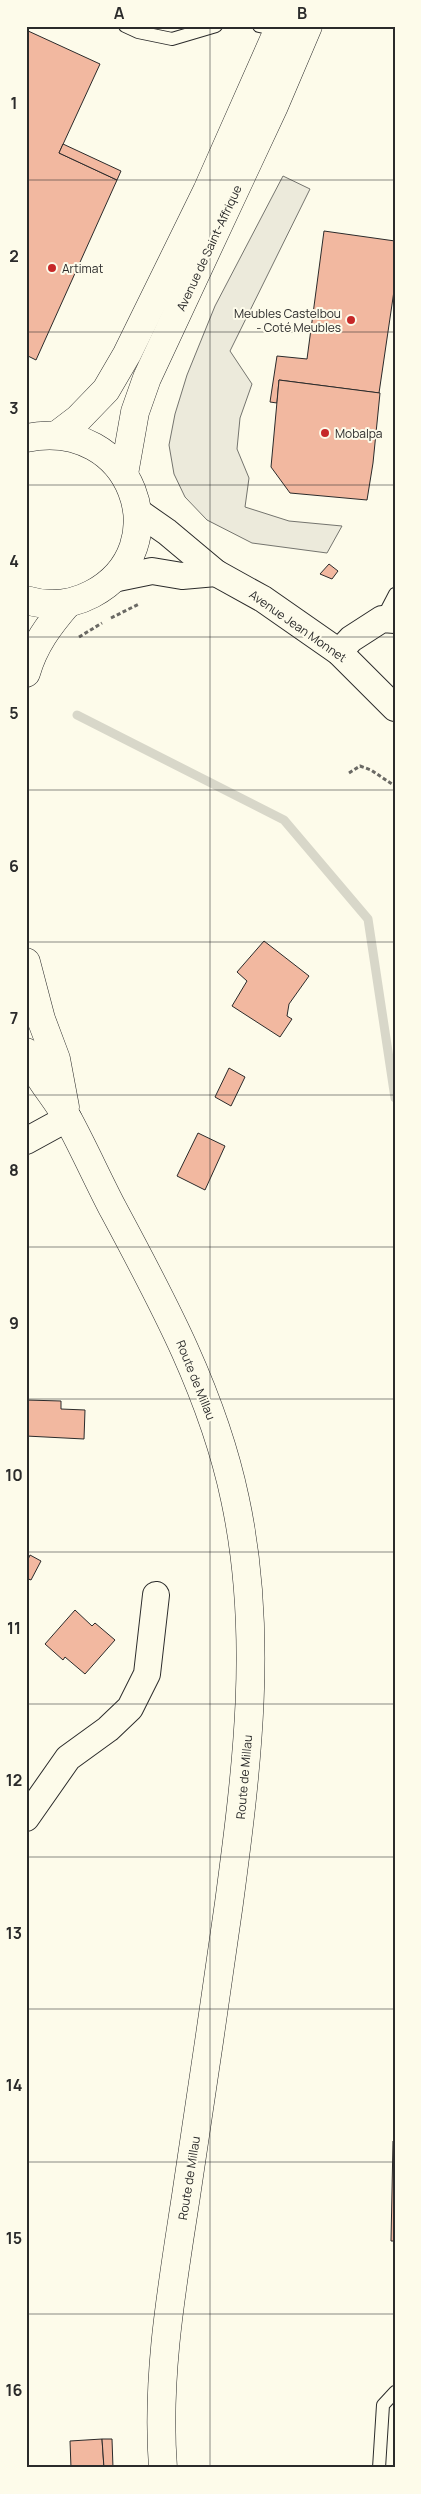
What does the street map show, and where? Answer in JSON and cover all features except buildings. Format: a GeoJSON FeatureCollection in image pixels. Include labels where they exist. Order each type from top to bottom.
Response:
{"type":"FeatureCollection","features":[{"type":"Feature","properties":{"kind":"main road","name":"Avenue de Saint-Affrique"},"geometry":{"type":"LineString","coordinates":[[124,474],[135,412],[148,378],[259,140],[308,26]]}},
{"type":"Feature","properties":{"kind":"main road","name":"Avenue de Saint-Affrique"},"geometry":{"type":"LineString","coordinates":[[57,435],[78,419],[106,390],[132,346],[207,191],[272,28]]}},
{"type":"Feature","properties":{"kind":"main road"},"geometry":{"type":"LineString","coordinates":[[26,438],[57,435],[73,437],[95,446],[114,461],[124,474],[130,485],[136,511],[134,541],[122,568],[113,579],[99,590],[68,603],[52,605],[26,600]]}},
{"type":"Feature","properties":{"kind":"main road"},"geometry":{"type":"LineString","coordinates":[[26,673],[31,654],[46,628],[68,603]]}},
{"type":"Feature","properties":{"kind":"main road","name":"Route de Millau"},"geometry":{"type":"LineString","coordinates":[[26,962],[40,1019],[56,1059],[68,1118]]}},
{"type":"Feature","properties":{"kind":"main road","name":"Route de Millau"},"geometry":{"type":"LineString","coordinates":[[26,1052],[32,1066],[68,1118],[166,1308],[202,1390],[220,1440],[246,1554],[251,1612],[252,1671],[242,1809],[212,2026],[168,2316],[162,2370],[160,2424],[163,2468]]}},
{"type":"Feature","properties":{"kind":"street","name":"Avenue Jean Monnet"},"geometry":{"type":"LineString","coordinates":[[136,511],[167,532],[216,573],[264,598],[339,652],[395,708]]}},
{"type":"Feature","properties":{"kind":"street"},"geometry":{"type":"LineString","coordinates":[[113,579],[152,571],[182,576],[216,573]]}},
{"type":"Feature","properties":{"kind":"street"},"geometry":{"type":"LineString","coordinates":[[339,652],[351,639],[388,619]]}},
{"type":"Feature","properties":{"kind":"street"},"geometry":{"type":"LineString","coordinates":[[26,1141],[68,1118]]}},
{"type":"Feature","properties":{"kind":"street"},"geometry":{"type":"LineString","coordinates":[[26,1818],[68,1758],[108,1729],[130,1708],[147,1674],[156,1595]]}},
{"type":"Feature","properties":{"kind":"lane"},"geometry":{"type":"LineString","coordinates":[[125,26],[138,32],[172,39],[216,26]]}},
{"type":"Feature","properties":{"kind":"lane"},"geometry":{"type":"LineString","coordinates":[[388,619],[395,594]]}},
{"type":"Feature","properties":{"kind":"lane"},"geometry":{"type":"LineString","coordinates":[[379,2468],[383,2405],[395,2392]]}},
{"type":"Feature","properties":{"kind":"path"},"geometry":{"type":"LineString","coordinates":[[73,641],[141,602]]}},
{"type":"Feature","properties":{"kind":"path"},"geometry":{"type":"LineString","coordinates":[[349,773],[360,766],[371,770],[395,786]]}},
{"type":"Feature","properties":{"kind":"shaded area"},"geometry":{"type":"Polygon","coordinates":[[[283,176],[310,189],[230,351],[252,384],[240,418],[237,449],[249,478],[245,507],[289,521],[342,526],[327,553],[252,543],[207,520],[185,497],[174,474],[169,445],[175,414],[187,375],[215,306],[283,176]]]}},
{"type":"Feature","properties":{"kind":"waterway"},"geometry":{"type":"LineString","coordinates":[[77,715],[284,820],[368,919],[395,1098]]}},
{"type":"Feature","properties":{"kind":"place","name":"Artimat"},"geometry":{"type":"Point","coordinates":[52,268]}},
{"type":"Feature","properties":{"kind":"place","name":"Meubles Castelbou - Coté Meubles"},"geometry":{"type":"Point","coordinates":[351,320]}},
{"type":"Feature","properties":{"kind":"place","name":"Mobalpa"},"geometry":{"type":"Point","coordinates":[325,433]}}]}
